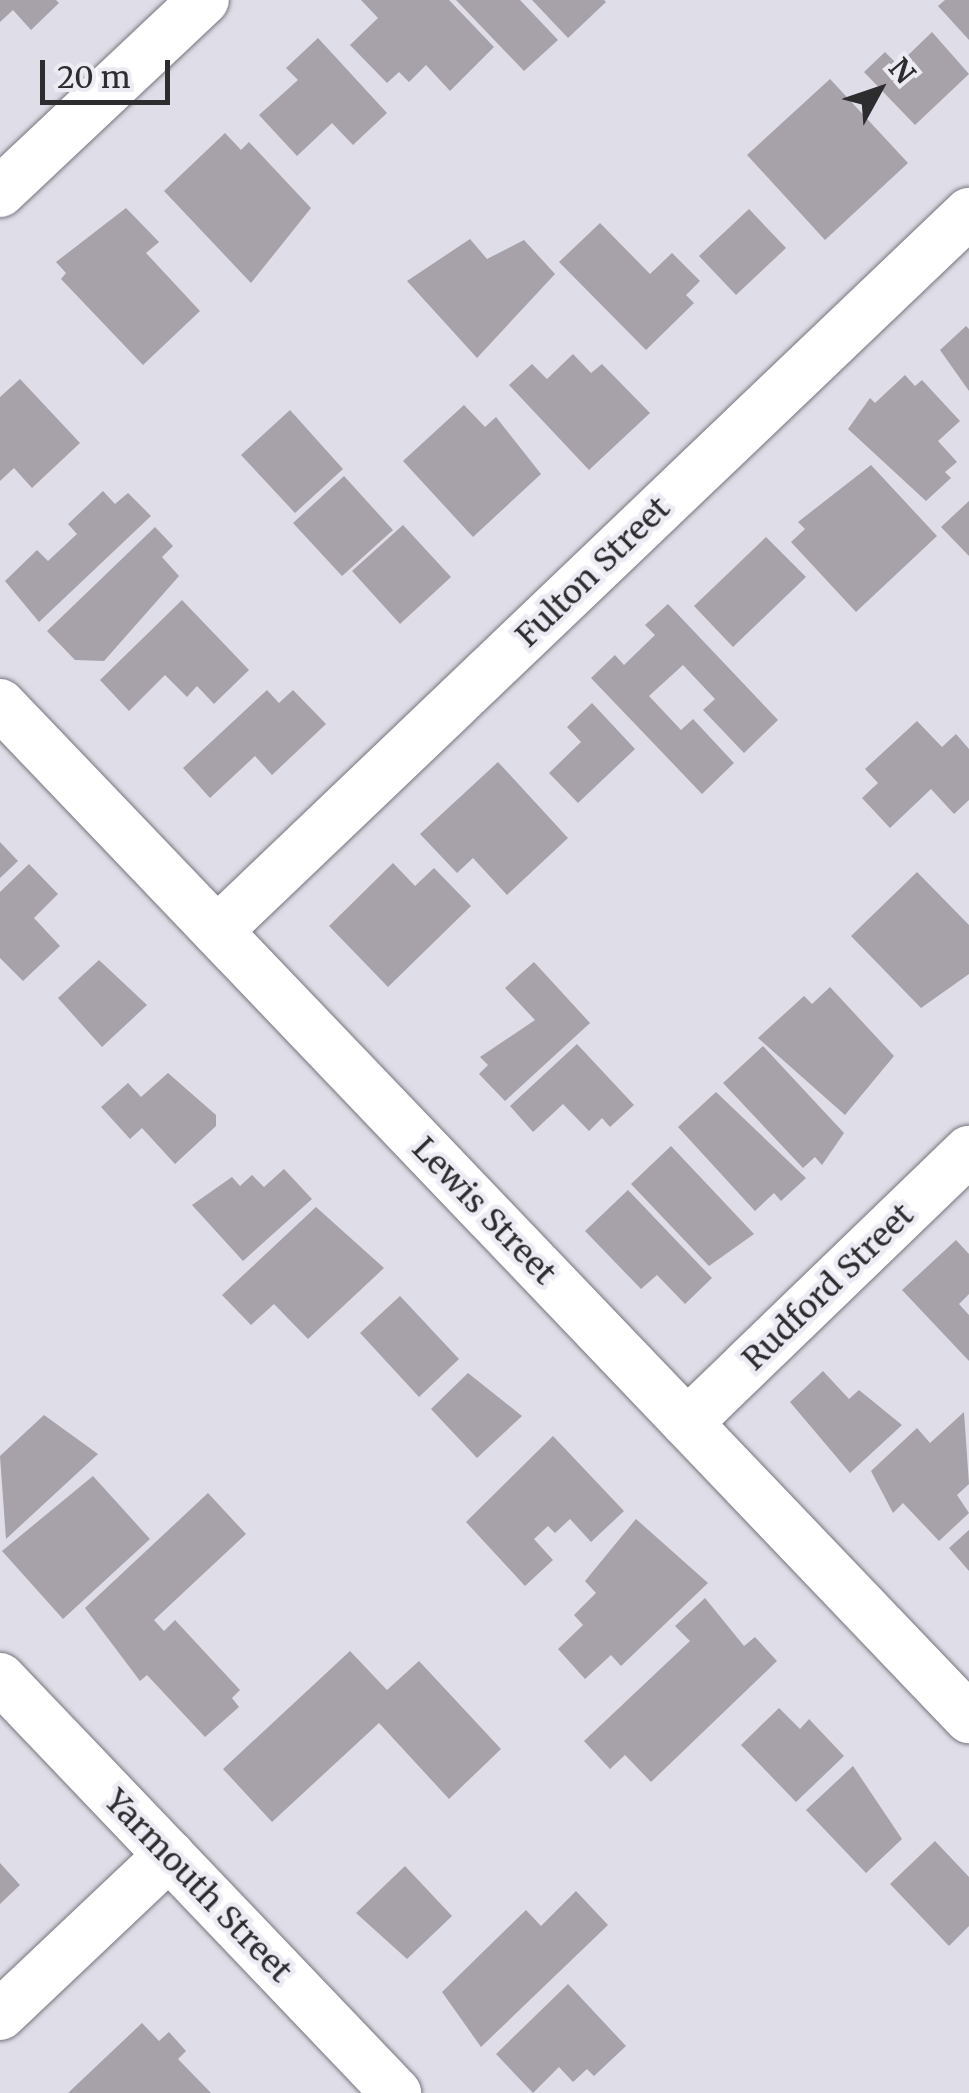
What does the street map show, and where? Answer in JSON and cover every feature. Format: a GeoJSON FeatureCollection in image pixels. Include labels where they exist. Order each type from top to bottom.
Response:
{"type":"FeatureCollection","features":[{"type":"Feature","properties":{"kind":"street"},"geometry":{"type":"LineString","coordinates":[[0,192],[204,0]]}},
{"type":"Feature","properties":{"kind":"street","name":"Fulton Street"},"geometry":{"type":"LineString","coordinates":[[218,931],[969,213]]}},
{"type":"Feature","properties":{"kind":"street","name":"Lewis Street"},"geometry":{"type":"LineString","coordinates":[[0,704],[969,1718]]}},
{"type":"Feature","properties":{"kind":"street","name":"Rudford Street"},"geometry":{"type":"LineString","coordinates":[[687,1422],[969,1152]]}},
{"type":"Feature","properties":{"kind":"street","name":"Yarmouth Street"},"geometry":{"type":"LineString","coordinates":[[0,1678],[396,2093]]}},
{"type":"Feature","properties":{"kind":"street"},"geometry":{"type":"LineString","coordinates":[[0,2015],[169,1855]]}},
{"type":"Feature","properties":{"kind":"building"},"geometry":{"type":"Polygon","coordinates":[[[0,0],[59,3],[31,30],[13,10],[0,22],[0,0]]]}},
{"type":"Feature","properties":{"kind":"building"},"geometry":{"type":"Polygon","coordinates":[[[361,0],[449,0],[494,47],[450,91],[426,65],[409,82],[399,72],[387,83],[350,45],[378,18],[361,0]]]}},
{"type":"Feature","properties":{"kind":"building"},"geometry":{"type":"Polygon","coordinates":[[[456,0],[520,0],[558,40],[524,71],[456,0]]]}},
{"type":"Feature","properties":{"kind":"building"},"geometry":{"type":"Polygon","coordinates":[[[532,0],[604,0],[606,2],[568,38],[532,0]]]}},
{"type":"Feature","properties":{"kind":"building"},"geometry":{"type":"Polygon","coordinates":[[[945,0],[969,0],[969,40],[938,6],[945,0]]]}},
{"type":"Feature","properties":{"kind":"building"},"geometry":{"type":"Polygon","coordinates":[[[932,32],[969,74],[915,125],[864,72],[885,52],[898,65],[932,32]]]}},
{"type":"Feature","properties":{"kind":"building"},"geometry":{"type":"Polygon","coordinates":[[[318,38],[387,113],[353,145],[332,123],[297,156],[259,115],[298,80],[286,68],[318,38]]]}},
{"type":"Feature","properties":{"kind":"building"},"geometry":{"type":"Polygon","coordinates":[[[830,79],[908,163],[825,240],[747,155],[830,79]]]}},
{"type":"Feature","properties":{"kind":"building"},"geometry":{"type":"Polygon","coordinates":[[[225,133],[241,150],[249,142],[311,208],[251,283],[164,191],[225,133]]]}},
{"type":"Feature","properties":{"kind":"building"},"geometry":{"type":"Polygon","coordinates":[[[126,208],[159,242],[146,253],[200,311],[143,365],[61,279],[66,273],[56,262],[126,208]]]}},
{"type":"Feature","properties":{"kind":"building"},"geometry":{"type":"Polygon","coordinates":[[[749,209],[786,248],[736,295],[699,256],[749,209]]]}},
{"type":"Feature","properties":{"kind":"building"},"geometry":{"type":"Polygon","coordinates":[[[600,223],[650,274],[672,253],[700,281],[686,295],[694,303],[646,350],[559,262],[600,223]]]}},
{"type":"Feature","properties":{"kind":"building"},"geometry":{"type":"Polygon","coordinates":[[[470,239],[487,259],[524,240],[555,274],[477,358],[407,281],[470,239]]]}},
{"type":"Feature","properties":{"kind":"building"},"geometry":{"type":"Polygon","coordinates":[[[966,326],[969,329],[969,391],[940,350],[966,326]]]}},
{"type":"Feature","properties":{"kind":"building"},"geometry":{"type":"Polygon","coordinates":[[[573,354],[591,373],[602,364],[650,413],[589,470],[509,385],[532,364],[547,379],[573,354]]]}},
{"type":"Feature","properties":{"kind":"building"},"geometry":{"type":"Polygon","coordinates":[[[905,375],[915,386],[922,380],[960,421],[938,441],[957,462],[945,472],[951,478],[926,501],[848,429],[870,398],[875,403],[905,375]]]}},
{"type":"Feature","properties":{"kind":"building"},"geometry":{"type":"Polygon","coordinates":[[[20,379],[80,443],[32,488],[14,468],[0,481],[0,397],[20,379]]]}},
{"type":"Feature","properties":{"kind":"building"},"geometry":{"type":"Polygon","coordinates":[[[464,405],[485,427],[496,417],[541,474],[473,537],[403,461],[464,405]]]}},
{"type":"Feature","properties":{"kind":"building"},"geometry":{"type":"Polygon","coordinates":[[[290,410],[343,469],[295,513],[241,455],[290,410]]]}},
{"type":"Feature","properties":{"kind":"building"},"geometry":{"type":"Polygon","coordinates":[[[871,465],[937,536],[856,612],[791,542],[805,529],[798,522],[871,465]]]}},
{"type":"Feature","properties":{"kind":"building"},"geometry":{"type":"Polygon","coordinates":[[[344,476],[393,530],[342,576],[293,523],[344,476]]]}},
{"type":"Feature","properties":{"kind":"building"},"geometry":{"type":"Polygon","coordinates":[[[103,491],[115,504],[128,493],[151,516],[39,622],[5,581],[37,550],[48,561],[77,534],[68,524],[103,491]]]}},
{"type":"Feature","properties":{"kind":"building"},"geometry":{"type":"Polygon","coordinates":[[[969,501],[969,556],[941,527],[969,501]]]}},
{"type":"Feature","properties":{"kind":"building"},"geometry":{"type":"Polygon","coordinates":[[[403,525],[451,577],[400,624],[352,571],[403,525]]]}},
{"type":"Feature","properties":{"kind":"building"},"geometry":{"type":"Polygon","coordinates":[[[155,527],[173,546],[162,557],[179,576],[104,661],[75,660],[47,631],[155,527]]]}},
{"type":"Feature","properties":{"kind":"building"},"geometry":{"type":"Polygon","coordinates":[[[766,537],[806,577],[733,647],[694,606],[766,537]]]}},
{"type":"Feature","properties":{"kind":"building"},"geometry":{"type":"Polygon","coordinates":[[[182,600],[249,670],[214,704],[197,686],[187,697],[165,675],[129,711],[100,680],[182,600]]]}},
{"type":"Feature","properties":{"kind":"building"},"geometry":{"type":"Polygon","coordinates":[[[668,604],[778,720],[744,753],[703,710],[715,699],[683,665],[649,696],[681,730],[693,719],[734,763],[702,794],[591,678],[615,655],[624,665],[655,635],[645,625],[668,604]]]}},
{"type":"Feature","properties":{"kind":"building"},"geometry":{"type":"Polygon","coordinates":[[[267,690],[279,703],[293,690],[326,724],[272,775],[255,756],[210,798],[183,768],[267,690]]]}},
{"type":"Feature","properties":{"kind":"building"},"geometry":{"type":"Polygon","coordinates":[[[592,703],[635,749],[578,803],[549,773],[581,742],[567,727],[592,703]]]}},
{"type":"Feature","properties":{"kind":"building"},"geometry":{"type":"Polygon","coordinates":[[[917,721],[942,747],[956,734],[969,749],[969,800],[954,814],[931,789],[890,828],[862,798],[878,783],[865,769],[917,721]]]}},
{"type":"Feature","properties":{"kind":"building"},"geometry":{"type":"Polygon","coordinates":[[[498,762],[568,838],[507,895],[473,858],[457,873],[420,834],[498,762]]]}},
{"type":"Feature","properties":{"kind":"building"},"geometry":{"type":"Polygon","coordinates":[[[0,842],[18,861],[0,878],[0,842]]]}},
{"type":"Feature","properties":{"kind":"building"},"geometry":{"type":"Polygon","coordinates":[[[393,863],[415,886],[434,868],[471,906],[388,987],[329,926],[393,863]]]}},
{"type":"Feature","properties":{"kind":"building"},"geometry":{"type":"Polygon","coordinates":[[[29,864],[58,894],[34,918],[60,946],[23,981],[0,958],[0,892],[29,864]]]}},
{"type":"Feature","properties":{"kind":"building"},"geometry":{"type":"Polygon","coordinates":[[[917,872],[969,925],[969,974],[921,1008],[851,936],[917,872]]]}},
{"type":"Feature","properties":{"kind":"building"},"geometry":{"type":"Polygon","coordinates":[[[99,960],[147,1005],[102,1047],[58,998],[99,960]]]}},
{"type":"Feature","properties":{"kind":"building"},"geometry":{"type":"Polygon","coordinates":[[[534,962],[590,1023],[505,1101],[479,1074],[488,1065],[480,1057],[535,1020],[505,988],[534,962]]]}},
{"type":"Feature","properties":{"kind":"building"},"geometry":{"type":"Polygon","coordinates":[[[830,987],[894,1056],[845,1115],[758,1038],[804,996],[812,1004],[830,987]]]}},
{"type":"Feature","properties":{"kind":"building"},"geometry":{"type":"Polygon","coordinates":[[[577,1044],[634,1105],[610,1127],[602,1118],[589,1131],[563,1104],[533,1132],[510,1106],[577,1044]]]}},
{"type":"Feature","properties":{"kind":"building"},"geometry":{"type":"Polygon","coordinates":[[[763,1046],[844,1133],[822,1165],[815,1157],[803,1168],[723,1083],[763,1046]]]}},
{"type":"Feature","properties":{"kind":"building"},"geometry":{"type":"Polygon","coordinates":[[[168,1073],[216,1115],[216,1126],[175,1164],[142,1128],[130,1139],[101,1107],[128,1083],[141,1097],[168,1073]]]}},
{"type":"Feature","properties":{"kind":"building"},"geometry":{"type":"Polygon","coordinates":[[[716,1092],[806,1178],[781,1201],[774,1193],[755,1211],[678,1127],[716,1092]]]}},
{"type":"Feature","properties":{"kind":"building"},"geometry":{"type":"Polygon","coordinates":[[[671,1146],[754,1234],[709,1266],[631,1184],[671,1146]]]}},
{"type":"Feature","properties":{"kind":"building"},"geometry":{"type":"Polygon","coordinates":[[[284,1169],[312,1199],[243,1261],[192,1205],[232,1177],[240,1186],[252,1175],[264,1187],[284,1169]]]}},
{"type":"Feature","properties":{"kind":"building"},"geometry":{"type":"Polygon","coordinates":[[[628,1190],[712,1278],[685,1304],[657,1275],[641,1289],[585,1231],[628,1190]]]}},
{"type":"Feature","properties":{"kind":"building"},"geometry":{"type":"Polygon","coordinates":[[[316,1207],[384,1268],[308,1339],[274,1304],[251,1325],[222,1295],[316,1207]]]}},
{"type":"Feature","properties":{"kind":"building"},"geometry":{"type":"Polygon","coordinates":[[[956,1240],[969,1254],[969,1294],[959,1304],[969,1315],[969,1361],[902,1290],[956,1240]]]}},
{"type":"Feature","properties":{"kind":"building"},"geometry":{"type":"Polygon","coordinates":[[[400,1296],[459,1359],[419,1397],[360,1333],[400,1296]]]}},
{"type":"Feature","properties":{"kind":"building"},"geometry":{"type":"Polygon","coordinates":[[[823,1371],[849,1399],[859,1390],[902,1425],[850,1473],[790,1402],[823,1371]]]}},
{"type":"Feature","properties":{"kind":"building"},"geometry":{"type":"Polygon","coordinates":[[[468,1373],[522,1416],[477,1458],[431,1409],[468,1373]]]}},
{"type":"Feature","properties":{"kind":"building"},"geometry":{"type":"Polygon","coordinates":[[[964,1412],[969,1484],[957,1495],[969,1513],[939,1541],[903,1503],[893,1513],[871,1471],[917,1428],[930,1443],[964,1412]]]}},
{"type":"Feature","properties":{"kind":"building"},"geometry":{"type":"Polygon","coordinates":[[[44,1415],[98,1454],[6,1539],[0,1456],[44,1415]]]}},
{"type":"Feature","properties":{"kind":"building"},"geometry":{"type":"Polygon","coordinates":[[[553,1436],[624,1511],[591,1542],[570,1519],[555,1533],[548,1526],[534,1539],[553,1560],[525,1586],[466,1522],[553,1436]]]}},
{"type":"Feature","properties":{"kind":"building"},"geometry":{"type":"Polygon","coordinates":[[[93,1476],[150,1539],[63,1619],[2,1551],[93,1476]]]}},
{"type":"Feature","properties":{"kind":"building"},"geometry":{"type":"Polygon","coordinates":[[[208,1493],[246,1534],[154,1620],[164,1631],[175,1620],[240,1690],[232,1698],[239,1707],[205,1737],[147,1675],[140,1681],[85,1608],[208,1493]]]}},
{"type":"Feature","properties":{"kind":"building"},"geometry":{"type":"Polygon","coordinates":[[[636,1519],[708,1583],[621,1666],[611,1655],[585,1679],[558,1649],[583,1625],[574,1615],[596,1593],[585,1581],[636,1519]]]}},
{"type":"Feature","properties":{"kind":"building"},"geometry":{"type":"Polygon","coordinates":[[[969,1530],[969,1571],[949,1548],[969,1530]]]}},
{"type":"Feature","properties":{"kind":"building"},"geometry":{"type":"Polygon","coordinates":[[[705,1598],[744,1646],[755,1637],[777,1661],[651,1782],[625,1755],[610,1769],[584,1741],[690,1641],[675,1626],[705,1598]]]}},
{"type":"Feature","properties":{"kind":"building"},"geometry":{"type":"Polygon","coordinates":[[[350,1651],[387,1690],[419,1661],[501,1749],[449,1799],[379,1723],[272,1822],[223,1769],[350,1651]]]}},
{"type":"Feature","properties":{"kind":"building"},"geometry":{"type":"Polygon","coordinates":[[[779,1708],[800,1729],[809,1719],[844,1756],[796,1802],[741,1745],[779,1708]]]}},
{"type":"Feature","properties":{"kind":"building"},"geometry":{"type":"Polygon","coordinates":[[[853,1766],[902,1839],[866,1873],[806,1810],[853,1766]]]}},
{"type":"Feature","properties":{"kind":"building"},"geometry":{"type":"Polygon","coordinates":[[[935,1841],[969,1877],[969,1926],[949,1946],[890,1884],[935,1841]]]}},
{"type":"Feature","properties":{"kind":"building"},"geometry":{"type":"Polygon","coordinates":[[[0,1863],[20,1885],[0,1904],[0,1863]]]}},
{"type":"Feature","properties":{"kind":"building"},"geometry":{"type":"Polygon","coordinates":[[[405,1866],[452,1916],[407,1959],[356,1913],[405,1866]]]}},
{"type":"Feature","properties":{"kind":"building"},"geometry":{"type":"Polygon","coordinates":[[[576,1891],[608,1925],[481,2047],[442,1992],[526,1910],[541,1926],[576,1891]]]}},
{"type":"Feature","properties":{"kind":"building"},"geometry":{"type":"Polygon","coordinates":[[[568,1984],[626,2046],[594,2076],[587,2069],[573,2082],[559,2067],[533,2093],[496,2054],[568,1984]]]}},
{"type":"Feature","properties":{"kind":"building"},"geometry":{"type":"Polygon","coordinates":[[[142,2023],[159,2041],[169,2032],[186,2051],[178,2059],[211,2093],[68,2093],[142,2023]]]}}]}
